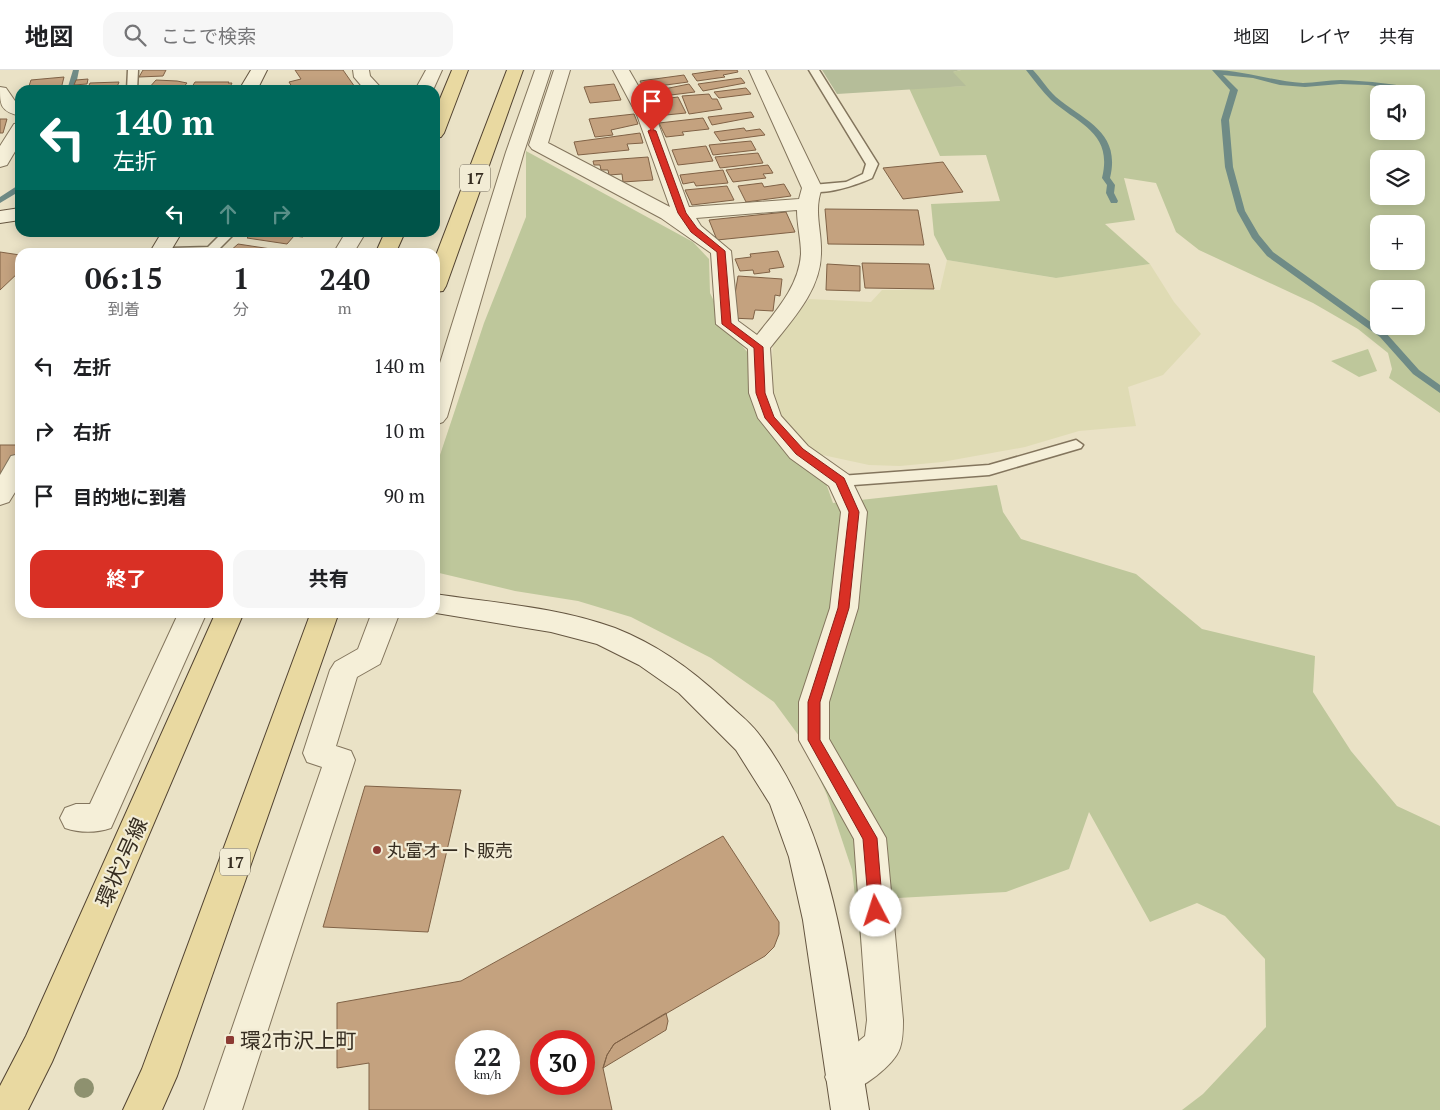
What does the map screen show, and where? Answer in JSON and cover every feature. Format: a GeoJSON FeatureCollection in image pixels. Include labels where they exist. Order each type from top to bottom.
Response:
{"type":"FeatureCollection","features":[{"type":"Feature","properties":{"kind":"main road"},"geometry":{"type":"LineString","coordinates":[[440,106],[460,70]]}},
{"type":"Feature","properties":{"kind":"main road","name":"17"},"geometry":{"type":"LineString","coordinates":[[440,272],[515,70]]}},
{"type":"Feature","properties":{"kind":"main road","name":"環状2号線"},"geometry":{"type":"LineString","coordinates":[[8,1110],[39,1049],[227,618]]}},
{"type":"Feature","properties":{"kind":"main road","name":"17"},"geometry":{"type":"LineString","coordinates":[[142,1110],[161,1066],[323,618]]}},
{"type":"Feature","properties":{"kind":"street"},"geometry":{"type":"LineString","coordinates":[[251,85],[259,70]]}},
{"type":"Feature","properties":{"kind":"street"},"geometry":{"type":"LineString","coordinates":[[426,85],[434,70]]}},
{"type":"Feature","properties":{"kind":"street"},"geometry":{"type":"LineString","coordinates":[[440,400],[514,152],[543,70]]}},
{"type":"Feature","properties":{"kind":"street"},"geometry":{"type":"LineString","coordinates":[[562,70],[538,146],[675,214],[721,251],[727,324],[759,347]]}},
{"type":"Feature","properties":{"kind":"street"},"geometry":{"type":"LineString","coordinates":[[621,70],[646,115],[675,214]]}},
{"type":"Feature","properties":{"kind":"street"},"geometry":{"type":"LineString","coordinates":[[757,70],[809,196],[811,257],[800,294],[759,347],[761,393],[770,418],[799,452],[840,481],[854,512],[844,608],[814,702],[814,740],[870,838],[886,1020],[883,1045],[844,1077]]}},
{"type":"Feature","properties":{"kind":"street"},"geometry":{"type":"LineString","coordinates":[[362,73],[370,85]]}},
{"type":"Feature","properties":{"kind":"street"},"geometry":{"type":"LineString","coordinates":[[0,84],[9,105],[15,108]]}},
{"type":"Feature","properties":{"kind":"street"},"geometry":{"type":"LineString","coordinates":[[4,152],[15,136]]}},
{"type":"Feature","properties":{"kind":"street"},"geometry":{"type":"LineString","coordinates":[[675,214],[809,196]]}},
{"type":"Feature","properties":{"kind":"street"},"geometry":{"type":"LineString","coordinates":[[0,217],[15,215]]}},
{"type":"Feature","properties":{"kind":"street"},"geometry":{"type":"LineString","coordinates":[[162,248],[169,237]]}},
{"type":"Feature","properties":{"kind":"street"},"geometry":{"type":"LineString","coordinates":[[346,248],[353,237]]}},
{"type":"Feature","properties":{"kind":"street"},"geometry":{"type":"LineString","coordinates":[[0,496],[15,470]]}},
{"type":"Feature","properties":{"kind":"street"},"geometry":{"type":"LineString","coordinates":[[440,605],[551,622],[605,636],[649,657],[690,685],[747,741],[784,800],[805,857],[820,920],[850,1110]]}},
{"type":"Feature","properties":{"kind":"street"},"geometry":{"type":"LineString","coordinates":[[76,818],[100,818],[189,618]]}},
{"type":"Feature","properties":{"kind":"street"},"geometry":{"type":"LineString","coordinates":[[222,1110],[340,760],[318,753],[345,670],[370,656],[384,618]]}},
{"type":"Feature","properties":{"kind":"lane"},"geometry":{"type":"LineString","coordinates":[[132,85],[133,70]]}},
{"type":"Feature","properties":{"kind":"lane"},"geometry":{"type":"LineString","coordinates":[[809,196],[848,185],[868,176],[872,164],[814,70]]}},
{"type":"Feature","properties":{"kind":"lane"},"geometry":{"type":"LineString","coordinates":[[214,248],[225,237]]}},
{"type":"Feature","properties":{"kind":"lane"},"geometry":{"type":"LineString","coordinates":[[840,481],[989,470],[1076,445]]}},
{"type":"Feature","properties":{"kind":"shaded area"},"geometry":{"type":"Polygon","coordinates":[[[947,260],[1055,278],[1150,264],[1174,302],[1201,334],[1163,375],[1128,387],[1136,426],[1079,431],[1025,447],[942,462],[900,466],[869,465],[818,454],[785,425],[776,409],[771,371],[773,345],[809,299],[871,302],[882,290],[940,290],[947,260]]]}},
{"type":"Feature","properties":{"kind":"green space"},"geometry":{"type":"Polygon","coordinates":[[[822,70],[960,70],[953,72],[966,86],[837,94],[822,70]]]}},
{"type":"Feature","properties":{"kind":"green space"},"geometry":{"type":"Polygon","coordinates":[[[961,70],[1440,70],[1440,413],[1389,378],[1392,369],[1388,353],[1358,329],[1313,303],[1199,250],[1176,232],[1156,183],[1124,178],[1135,220],[1105,224],[1150,264],[1056,278],[947,260],[934,235],[931,204],[1000,201],[986,155],[940,156],[909,88],[965,86],[952,72],[961,70]]]}},
{"type":"Feature","properties":{"kind":"green space"},"geometry":{"type":"Polygon","coordinates":[[[526,151],[693,242],[709,259],[710,293],[727,328],[749,354],[749,389],[822,472],[833,503],[997,485],[1003,512],[1021,539],[1136,574],[1202,629],[1315,656],[1313,692],[1351,751],[1397,806],[1440,826],[1440,1110],[1182,1110],[1203,1094],[1266,1027],[1265,959],[1225,916],[1197,903],[1150,922],[1089,812],[1069,869],[1006,892],[880,899],[869,1018],[852,870],[827,795],[802,740],[774,702],[711,658],[631,617],[578,601],[515,591],[440,573],[440,455],[484,323],[526,217],[526,151]]]}},
{"type":"Feature","properties":{"kind":"green space"},"geometry":{"type":"Polygon","coordinates":[[[1368,349],[1377,371],[1359,377],[1331,361],[1368,349]]]}},
{"type":"Feature","properties":{"kind":"building"},"geometry":{"type":"Polygon","coordinates":[[[143,70],[166,70],[163,76],[139,77],[143,70]]]}},
{"type":"Feature","properties":{"kind":"building"},"geometry":{"type":"Polygon","coordinates":[[[295,70],[343,70],[354,85],[291,85],[289,82],[301,79],[295,70]]]}},
{"type":"Feature","properties":{"kind":"building"},"geometry":{"type":"Polygon","coordinates":[[[720,70],[737,70],[738,72],[723,75],[725,77],[697,81],[692,74],[720,70]]]}},
{"type":"Feature","properties":{"kind":"building"},"geometry":{"type":"Polygon","coordinates":[[[684,75],[688,82],[644,88],[640,81],[684,75]]]}},
{"type":"Feature","properties":{"kind":"building"},"geometry":{"type":"Polygon","coordinates":[[[64,77],[62,85],[29,85],[31,80],[64,77]]]}},
{"type":"Feature","properties":{"kind":"building"},"geometry":{"type":"Polygon","coordinates":[[[741,78],[745,83],[703,91],[698,84],[741,78]]]}},
{"type":"Feature","properties":{"kind":"building"},"geometry":{"type":"Polygon","coordinates":[[[88,79],[87,84],[74,85],[76,80],[88,79]]]}},
{"type":"Feature","properties":{"kind":"building"},"geometry":{"type":"Polygon","coordinates":[[[156,80],[187,83],[185,85],[152,85],[156,80]]]}},
{"type":"Feature","properties":{"kind":"building"},"geometry":{"type":"Polygon","coordinates":[[[119,82],[118,85],[89,85],[90,83],[119,82]]]}},
{"type":"Feature","properties":{"kind":"building"},"geometry":{"type":"Polygon","coordinates":[[[195,82],[232,83],[231,85],[193,85],[195,82]]]}},
{"type":"Feature","properties":{"kind":"building"},"geometry":{"type":"Polygon","coordinates":[[[614,84],[621,100],[590,103],[584,87],[614,84]]]}},
{"type":"Feature","properties":{"kind":"building"},"geometry":{"type":"Polygon","coordinates":[[[689,84],[695,92],[647,98],[644,93],[689,84]]]}},
{"type":"Feature","properties":{"kind":"building"},"geometry":{"type":"Polygon","coordinates":[[[746,88],[751,94],[719,98],[714,92],[746,88]]]}},
{"type":"Feature","properties":{"kind":"building"},"geometry":{"type":"Polygon","coordinates":[[[709,94],[712,99],[717,99],[722,109],[689,114],[682,96],[709,94]]]}},
{"type":"Feature","properties":{"kind":"building"},"geometry":{"type":"Polygon","coordinates":[[[678,97],[686,113],[656,116],[648,101],[678,97]]]}},
{"type":"Feature","properties":{"kind":"building"},"geometry":{"type":"Polygon","coordinates":[[[751,112],[754,117],[712,125],[708,117],[751,112]]]}},
{"type":"Feature","properties":{"kind":"building"},"geometry":{"type":"Polygon","coordinates":[[[634,114],[638,124],[611,130],[613,135],[595,137],[589,119],[634,114]]]}},
{"type":"Feature","properties":{"kind":"building"},"geometry":{"type":"Polygon","coordinates":[[[703,118],[709,129],[682,132],[684,135],[666,137],[659,123],[703,118]]]}},
{"type":"Feature","properties":{"kind":"building"},"geometry":{"type":"Polygon","coordinates":[[[0,119],[7,119],[3,133],[0,133],[0,119]]]}},
{"type":"Feature","properties":{"kind":"building"},"geometry":{"type":"Polygon","coordinates":[[[744,128],[746,131],[760,129],[765,135],[720,141],[714,132],[744,128]]]}},
{"type":"Feature","properties":{"kind":"building"},"geometry":{"type":"Polygon","coordinates":[[[640,133],[643,143],[627,144],[629,150],[578,155],[574,142],[640,133]]]}},
{"type":"Feature","properties":{"kind":"building"},"geometry":{"type":"Polygon","coordinates":[[[751,141],[756,150],[713,155],[709,145],[751,141]]]}},
{"type":"Feature","properties":{"kind":"building"},"geometry":{"type":"Polygon","coordinates":[[[706,146],[713,161],[678,165],[672,150],[706,146]]]}},
{"type":"Feature","properties":{"kind":"building"},"geometry":{"type":"Polygon","coordinates":[[[758,153],[763,163],[720,168],[715,157],[758,153]]]}},
{"type":"Feature","properties":{"kind":"building"},"geometry":{"type":"Polygon","coordinates":[[[648,157],[653,180],[623,182],[622,174],[609,175],[608,170],[601,170],[600,165],[594,165],[593,161],[648,157]]]}},
{"type":"Feature","properties":{"kind":"building"},"geometry":{"type":"Polygon","coordinates":[[[943,162],[963,192],[903,199],[883,168],[943,162]]]}},
{"type":"Feature","properties":{"kind":"building"},"geometry":{"type":"Polygon","coordinates":[[[768,165],[773,173],[763,174],[766,178],[733,182],[726,170],[768,165]]]}},
{"type":"Feature","properties":{"kind":"building"},"geometry":{"type":"Polygon","coordinates":[[[723,170],[728,183],[696,186],[694,182],[683,184],[680,175],[723,170]]]}},
{"type":"Feature","properties":{"kind":"building"},"geometry":{"type":"Polygon","coordinates":[[[762,183],[764,187],[784,184],[791,196],[746,202],[738,186],[762,183]]]}},
{"type":"Feature","properties":{"kind":"building"},"geometry":{"type":"Polygon","coordinates":[[[727,186],[734,200],[692,205],[685,190],[727,186]]]}},
{"type":"Feature","properties":{"kind":"building"},"geometry":{"type":"Polygon","coordinates":[[[825,209],[918,210],[924,245],[828,244],[825,209]]]}},
{"type":"Feature","properties":{"kind":"building"},"geometry":{"type":"Polygon","coordinates":[[[786,212],[795,232],[717,240],[709,220],[786,212]]]}},
{"type":"Feature","properties":{"kind":"building"},"geometry":{"type":"Polygon","coordinates":[[[248,237],[293,237],[287,244],[248,237]]]}},
{"type":"Feature","properties":{"kind":"building"},"geometry":{"type":"Polygon","coordinates":[[[238,244],[264,248],[234,248],[238,244]]]}},
{"type":"Feature","properties":{"kind":"building"},"geometry":{"type":"Polygon","coordinates":[[[778,251],[784,267],[769,269],[770,272],[754,274],[753,270],[740,271],[735,259],[751,257],[750,254],[778,251]]]}},
{"type":"Feature","properties":{"kind":"building"},"geometry":{"type":"Polygon","coordinates":[[[0,252],[15,254],[15,276],[0,290],[0,252]]]}},
{"type":"Feature","properties":{"kind":"building"},"geometry":{"type":"Polygon","coordinates":[[[862,263],[929,264],[934,289],[865,288],[862,263]]]}},
{"type":"Feature","properties":{"kind":"building"},"geometry":{"type":"Polygon","coordinates":[[[827,264],[860,266],[860,291],[826,290],[827,264]]]}},
{"type":"Feature","properties":{"kind":"building"},"geometry":{"type":"Polygon","coordinates":[[[738,276],[782,279],[780,296],[775,295],[773,311],[755,310],[753,319],[731,318],[738,276]]]}},
{"type":"Feature","properties":{"kind":"building"},"geometry":{"type":"Polygon","coordinates":[[[0,445],[15,445],[15,462],[0,480],[0,445]]]}},
{"type":"Feature","properties":{"kind":"building"},"geometry":{"type":"Polygon","coordinates":[[[365,786],[461,790],[428,932],[323,927],[365,786]]]}},
{"type":"Feature","properties":{"kind":"building"},"geometry":{"type":"Polygon","coordinates":[[[723,836],[779,922],[779,934],[774,947],[765,956],[614,1044],[607,1055],[603,1068],[612,1110],[369,1110],[369,1063],[337,1068],[337,1003],[461,981],[723,836]]]}},
{"type":"Feature","properties":{"kind":"building"},"geometry":{"type":"Polygon","coordinates":[[[666,1013],[668,1021],[666,1030],[603,1068],[607,1055],[614,1044],[666,1013]]]}},
{"type":"Feature","properties":{"kind":"waterway"},"geometry":{"type":"LineString","coordinates":[[72,85],[76,70]]}},
{"type":"Feature","properties":{"kind":"waterway"},"geometry":{"type":"LineString","coordinates":[[1029,70],[1051,96],[1096,131],[1103,141],[1108,151],[1109,163],[1106,178],[1111,185],[1110,193],[1114,201]]}},
{"type":"Feature","properties":{"kind":"waterway"},"geometry":{"type":"LineString","coordinates":[[1215,70],[1234,90],[1225,120],[1229,167],[1241,211],[1255,236],[1270,254],[1383,335],[1416,372],[1440,390]]}},
{"type":"Feature","properties":{"kind":"waterway"},"geometry":{"type":"LineString","coordinates":[[1217,72],[1253,76],[1280,83],[1305,85],[1340,82],[1382,85]]}},
{"type":"Feature","properties":{"kind":"waterway"},"geometry":{"type":"LineString","coordinates":[[0,201],[15,191]]}},
{"type":"Feature","properties":{"kind":"place","name":"丸富オート販売"},"geometry":{"type":"Point","coordinates":[377,850]}},
{"type":"Feature","properties":{"kind":"place","name":"環2市沢上町"},"geometry":{"type":"Point","coordinates":[230,1040]}},
{"type":"Feature","properties":{"kind":"route"},"geometry":{"type":"LineString","coordinates":[[652,131],[682,213],[694,230],[721,251],[727,324],[759,347],[761,393],[770,418],[799,452],[840,481],[854,512],[844,608],[814,702],[814,740],[870,838],[876,911]]}}]}
